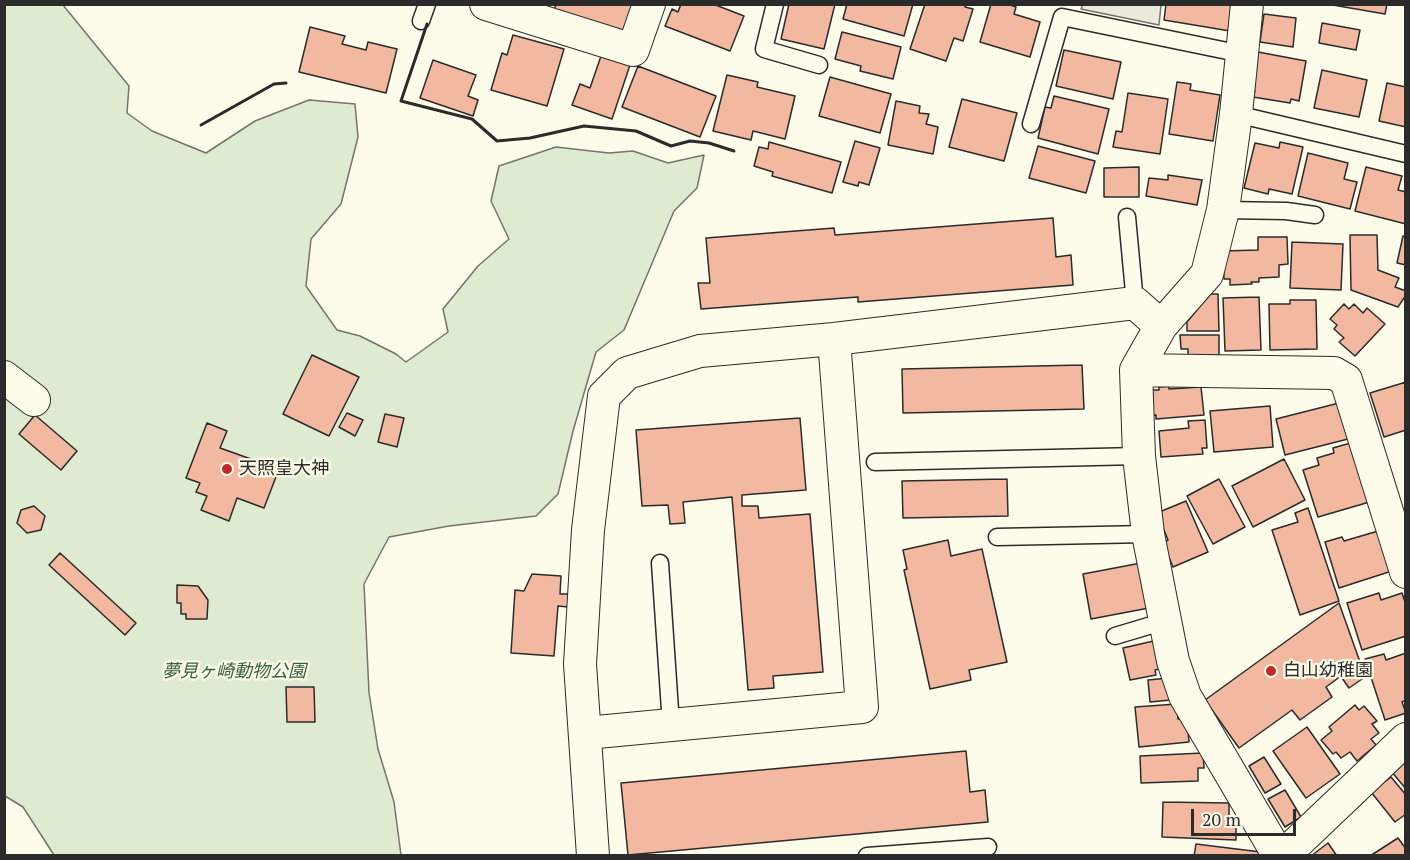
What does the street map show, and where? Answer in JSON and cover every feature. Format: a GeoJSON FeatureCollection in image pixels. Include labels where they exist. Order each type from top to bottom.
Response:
{"type":"FeatureCollection","features":[{"type":"Feature","properties":{"kind":"street"},"geometry":{"type":"LineString","coordinates":[[486,4],[633,50],[649,4]]}},
{"type":"Feature","properties":{"kind":"street"},"geometry":{"type":"LineString","coordinates":[[1247,4],[1236,114],[1223,210],[1207,274],[1161,326],[1136,370],[1139,456],[1148,534],[1173,661],[1185,696],[1281,855],[1406,739]]}},
{"type":"Feature","properties":{"kind":"street"},"geometry":{"type":"LineString","coordinates":[[593,855],[580,664],[588,530],[604,396],[627,373],[700,351],[834,339],[1135,303],[1161,326]]}},
{"type":"Feature","properties":{"kind":"street"},"geometry":{"type":"LineString","coordinates":[[586,733],[862,707],[834,339]]}},
{"type":"Feature","properties":{"kind":"street"},"geometry":{"type":"LineString","coordinates":[[1136,370],[1334,373],[1346,380],[1406,572]]}},
{"type":"Feature","properties":{"kind":"street"},"geometry":{"type":"LineString","coordinates":[[4,377],[34,400]]}},
{"type":"Feature","properties":{"kind":"lane"},"geometry":{"type":"LineString","coordinates":[[421,21],[426,4]]}},
{"type":"Feature","properties":{"kind":"lane"},"geometry":{"type":"LineString","coordinates":[[775,4],[764,49],[819,65]]}},
{"type":"Feature","properties":{"kind":"lane"},"geometry":{"type":"LineString","coordinates":[[1031,124],[1062,17],[1242,54]]}},
{"type":"Feature","properties":{"kind":"lane"},"geometry":{"type":"LineString","coordinates":[[1236,114],[1406,154]]}},
{"type":"Feature","properties":{"kind":"lane"},"geometry":{"type":"LineString","coordinates":[[1223,210],[1286,211],[1315,215]]}},
{"type":"Feature","properties":{"kind":"lane"},"geometry":{"type":"LineString","coordinates":[[1127,217],[1135,303]]}},
{"type":"Feature","properties":{"kind":"lane"},"geometry":{"type":"LineString","coordinates":[[875,462],[1139,456]]}},
{"type":"Feature","properties":{"kind":"lane"},"geometry":{"type":"LineString","coordinates":[[997,537],[1148,534]]}},
{"type":"Feature","properties":{"kind":"lane"},"geometry":{"type":"LineString","coordinates":[[660,563],[671,725]]}},
{"type":"Feature","properties":{"kind":"lane"},"geometry":{"type":"LineString","coordinates":[[1115,636],[1165,621]]}},
{"type":"Feature","properties":{"kind":"lane"},"geometry":{"type":"LineString","coordinates":[[867,855],[960,852],[988,848]]}},
{"type":"Feature","properties":{"kind":"green space","name":"夢見ヶ崎動物公園"},"geometry":{"type":"Polygon","coordinates":[[[5,5],[63,5],[129,86],[127,113],[152,131],[206,153],[255,121],[309,100],[355,104],[358,137],[341,204],[311,239],[306,286],[337,330],[360,336],[396,354],[406,362],[448,332],[443,309],[478,266],[509,239],[491,201],[499,166],[556,147],[609,153],[633,151],[668,163],[704,155],[697,188],[674,211],[624,330],[596,352],[558,494],[536,516],[449,526],[389,537],[364,584],[369,693],[378,749],[394,802],[401,855],[54,855],[23,807],[5,796],[5,5]]]}},
{"type":"Feature","properties":{"kind":"shaded area"},"geometry":{"type":"Polygon","coordinates":[[[1083,4],[1161,5],[1159,25],[1081,9],[1083,4]]]}},
{"type":"Feature","properties":{"kind":"building"},"geometry":{"type":"Polygon","coordinates":[[[556,4],[634,5],[624,36],[553,14],[556,4]]]}},
{"type":"Feature","properties":{"kind":"building"},"geometry":{"type":"Polygon","coordinates":[[[681,4],[713,4],[744,16],[730,51],[665,26],[672,9],[678,12],[681,4]]]}},
{"type":"Feature","properties":{"kind":"building"},"geometry":{"type":"Polygon","coordinates":[[[789,4],[835,4],[824,49],[781,39],[789,4]]]}},
{"type":"Feature","properties":{"kind":"building"},"geometry":{"type":"Polygon","coordinates":[[[847,4],[913,4],[904,36],[843,19],[847,4]]]}},
{"type":"Feature","properties":{"kind":"building"},"geometry":{"type":"Polygon","coordinates":[[[925,4],[966,4],[965,7],[973,9],[963,41],[954,38],[946,61],[910,49],[925,4]]]}},
{"type":"Feature","properties":{"kind":"building"},"geometry":{"type":"Polygon","coordinates":[[[991,4],[1007,4],[1016,7],[1014,14],[1040,22],[1030,57],[980,42],[991,4]]]}},
{"type":"Feature","properties":{"kind":"building"},"geometry":{"type":"Polygon","coordinates":[[[1166,4],[1234,4],[1230,31],[1164,20],[1166,4]]]}},
{"type":"Feature","properties":{"kind":"building"},"geometry":{"type":"Polygon","coordinates":[[[1327,4],[1387,4],[1385,14],[1327,4]]]}},
{"type":"Feature","properties":{"kind":"building"},"geometry":{"type":"Polygon","coordinates":[[[1264,14],[1296,18],[1293,47],[1260,42],[1264,14]]]}},
{"type":"Feature","properties":{"kind":"building"},"geometry":{"type":"Polygon","coordinates":[[[1322,23],[1360,30],[1356,50],[1319,43],[1322,23]]]}},
{"type":"Feature","properties":{"kind":"building"},"geometry":{"type":"Polygon","coordinates":[[[310,27],[345,36],[342,44],[366,50],[368,42],[397,49],[386,93],[299,72],[310,27]]]}},
{"type":"Feature","properties":{"kind":"building"},"geometry":{"type":"Polygon","coordinates":[[[842,32],[901,47],[893,79],[860,71],[861,66],[835,59],[842,32]]]}},
{"type":"Feature","properties":{"kind":"building"},"geometry":{"type":"Polygon","coordinates":[[[513,35],[564,49],[547,106],[491,90],[502,53],[507,55],[513,35]]]}},
{"type":"Feature","properties":{"kind":"building"},"geometry":{"type":"Polygon","coordinates":[[[1064,50],[1121,62],[1113,99],[1056,86],[1064,50]]]}},
{"type":"Feature","properties":{"kind":"building"},"geometry":{"type":"Polygon","coordinates":[[[1258,52],[1306,61],[1299,101],[1291,99],[1290,103],[1253,97],[1255,91],[1251,90],[1258,52]]]}},
{"type":"Feature","properties":{"kind":"building"},"geometry":{"type":"Polygon","coordinates":[[[601,56],[630,65],[612,119],[572,105],[580,84],[590,88],[601,56]]]}},
{"type":"Feature","properties":{"kind":"building"},"geometry":{"type":"Polygon","coordinates":[[[433,60],[476,75],[468,96],[478,100],[473,116],[420,98],[433,60]]]}},
{"type":"Feature","properties":{"kind":"building"},"geometry":{"type":"Polygon","coordinates":[[[638,66],[716,96],[700,137],[622,107],[638,66]]]}},
{"type":"Feature","properties":{"kind":"building"},"geometry":{"type":"Polygon","coordinates":[[[1322,70],[1367,80],[1359,117],[1314,108],[1322,70]]]}},
{"type":"Feature","properties":{"kind":"building"},"geometry":{"type":"Polygon","coordinates":[[[727,75],[758,82],[757,87],[795,96],[785,139],[753,131],[751,140],[713,131],[727,75]]]}},
{"type":"Feature","properties":{"kind":"building"},"geometry":{"type":"Polygon","coordinates":[[[830,77],[891,94],[880,133],[819,116],[830,77]]]}},
{"type":"Feature","properties":{"kind":"building"},"geometry":{"type":"Polygon","coordinates":[[[1177,82],[1191,84],[1190,90],[1220,95],[1213,141],[1169,134],[1177,82]]]}},
{"type":"Feature","properties":{"kind":"building"},"geometry":{"type":"Polygon","coordinates":[[[1387,83],[1406,87],[1406,127],[1379,121],[1387,83]]]}},
{"type":"Feature","properties":{"kind":"building"},"geometry":{"type":"Polygon","coordinates":[[[1128,93],[1168,99],[1160,154],[1113,147],[1116,131],[1122,132],[1128,93]]]}},
{"type":"Feature","properties":{"kind":"building"},"geometry":{"type":"Polygon","coordinates":[[[1054,96],[1109,109],[1098,154],[1038,138],[1045,107],[1051,108],[1054,96]]]}},
{"type":"Feature","properties":{"kind":"building"},"geometry":{"type":"Polygon","coordinates":[[[962,99],[1017,113],[1004,161],[949,147],[962,99]]]}},
{"type":"Feature","properties":{"kind":"building"},"geometry":{"type":"Polygon","coordinates":[[[896,101],[920,106],[919,113],[929,114],[926,124],[938,127],[933,154],[888,145],[896,101]]]}},
{"type":"Feature","properties":{"kind":"building"},"geometry":{"type":"Polygon","coordinates":[[[855,141],[880,148],[869,185],[859,182],[858,186],[843,182],[855,141]]]}},
{"type":"Feature","properties":{"kind":"building"},"geometry":{"type":"Polygon","coordinates":[[[769,142],[841,162],[832,193],[772,176],[773,172],[754,166],[759,147],[768,149],[769,142]]]}},
{"type":"Feature","properties":{"kind":"building"},"geometry":{"type":"Polygon","coordinates":[[[1280,142],[1303,147],[1292,194],[1269,189],[1268,194],[1244,188],[1255,143],[1279,148],[1280,142]]]}},
{"type":"Feature","properties":{"kind":"building"},"geometry":{"type":"Polygon","coordinates":[[[1038,146],[1095,161],[1086,193],[1029,178],[1038,146]]]}},
{"type":"Feature","properties":{"kind":"building"},"geometry":{"type":"Polygon","coordinates":[[[1308,153],[1348,163],[1344,179],[1357,182],[1350,209],[1298,196],[1308,153]]]}},
{"type":"Feature","properties":{"kind":"building"},"geometry":{"type":"Polygon","coordinates":[[[1139,167],[1139,197],[1104,197],[1104,168],[1139,167]]]}},
{"type":"Feature","properties":{"kind":"building"},"geometry":{"type":"Polygon","coordinates":[[[1366,167],[1402,176],[1398,190],[1406,192],[1406,224],[1355,211],[1366,167]]]}},
{"type":"Feature","properties":{"kind":"building"},"geometry":{"type":"Polygon","coordinates":[[[1168,175],[1202,180],[1197,205],[1146,196],[1149,178],[1168,180],[1168,175]]]}},
{"type":"Feature","properties":{"kind":"building"},"geometry":{"type":"Polygon","coordinates":[[[1053,218],[1056,257],[1071,255],[1073,285],[858,302],[858,297],[701,309],[698,283],[710,283],[706,238],[834,228],[835,235],[1053,218]]]}},
{"type":"Feature","properties":{"kind":"building"},"geometry":{"type":"Polygon","coordinates":[[[1350,235],[1377,235],[1378,270],[1399,278],[1395,287],[1406,291],[1398,307],[1351,290],[1350,235]]]}},
{"type":"Feature","properties":{"kind":"building"},"geometry":{"type":"Polygon","coordinates":[[[1403,236],[1406,237],[1406,265],[1397,263],[1403,236]]]}},
{"type":"Feature","properties":{"kind":"building"},"geometry":{"type":"Polygon","coordinates":[[[1258,237],[1287,237],[1288,264],[1279,265],[1279,277],[1259,278],[1259,282],[1251,282],[1252,284],[1230,285],[1230,279],[1224,279],[1223,251],[1258,250],[1258,237]]]}},
{"type":"Feature","properties":{"kind":"building"},"geometry":{"type":"Polygon","coordinates":[[[1292,242],[1343,244],[1341,290],[1290,288],[1292,242]]]}},
{"type":"Feature","properties":{"kind":"building"},"geometry":{"type":"Polygon","coordinates":[[[1210,294],[1218,294],[1219,331],[1187,331],[1187,322],[1210,294]]]}},
{"type":"Feature","properties":{"kind":"building"},"geometry":{"type":"Polygon","coordinates":[[[1259,297],[1261,350],[1225,351],[1223,298],[1259,297]]]}},
{"type":"Feature","properties":{"kind":"building"},"geometry":{"type":"Polygon","coordinates":[[[1290,300],[1316,300],[1317,349],[1270,350],[1269,304],[1290,304],[1290,300]]]}},
{"type":"Feature","properties":{"kind":"building"},"geometry":{"type":"Polygon","coordinates":[[[1344,304],[1349,309],[1354,304],[1363,313],[1367,308],[1385,324],[1355,356],[1339,342],[1344,338],[1334,329],[1337,325],[1330,319],[1344,304]]]}},
{"type":"Feature","properties":{"kind":"building"},"geometry":{"type":"Polygon","coordinates":[[[1180,335],[1219,335],[1219,355],[1188,356],[1188,349],[1181,349],[1180,335]]]}},
{"type":"Feature","properties":{"kind":"building"},"geometry":{"type":"Polygon","coordinates":[[[312,355],[359,377],[329,436],[283,414],[312,355]]]}},
{"type":"Feature","properties":{"kind":"building"},"geometry":{"type":"Polygon","coordinates":[[[1082,365],[1084,409],[903,413],[902,369],[1082,365]]]}},
{"type":"Feature","properties":{"kind":"building"},"geometry":{"type":"Polygon","coordinates":[[[1406,382],[1406,430],[1384,437],[1370,393],[1406,382]]]}},
{"type":"Feature","properties":{"kind":"building"},"geometry":{"type":"Polygon","coordinates":[[[1169,386],[1169,389],[1201,387],[1204,415],[1156,419],[1156,415],[1151,416],[1149,390],[1159,390],[1159,387],[1169,386]]]}},
{"type":"Feature","properties":{"kind":"building"},"geometry":{"type":"Polygon","coordinates":[[[1343,402],[1352,438],[1285,455],[1276,419],[1343,402]]]}},
{"type":"Feature","properties":{"kind":"building"},"geometry":{"type":"Polygon","coordinates":[[[1270,406],[1273,447],[1214,452],[1210,411],[1270,406]]]}},
{"type":"Feature","properties":{"kind":"building"},"geometry":{"type":"Polygon","coordinates":[[[347,413],[363,420],[355,436],[339,427],[347,413]]]}},
{"type":"Feature","properties":{"kind":"building"},"geometry":{"type":"Polygon","coordinates":[[[385,414],[404,418],[397,447],[378,442],[385,414]]]}},
{"type":"Feature","properties":{"kind":"building"},"geometry":{"type":"Polygon","coordinates":[[[35,415],[77,451],[61,470],[19,434],[35,415]]]}},
{"type":"Feature","properties":{"kind":"building"},"geometry":{"type":"Polygon","coordinates":[[[800,418],[806,490],[742,495],[742,506],[758,506],[759,518],[810,514],[823,672],[773,676],[774,688],[748,690],[732,497],[683,502],[685,523],[670,524],[668,505],[642,506],[636,430],[800,418]]]}},
{"type":"Feature","properties":{"kind":"building"},"geometry":{"type":"Polygon","coordinates":[[[1205,420],[1207,448],[1202,448],[1203,454],[1161,457],[1159,431],[1189,428],[1188,421],[1205,420]]]}},
{"type":"Feature","properties":{"kind":"building"},"geometry":{"type":"Polygon","coordinates":[[[207,423],[227,431],[220,448],[279,469],[264,508],[237,498],[229,521],[201,510],[207,496],[196,492],[200,483],[186,478],[207,423]]]}},
{"type":"Feature","properties":{"kind":"building"},"geometry":{"type":"Polygon","coordinates":[[[1354,442],[1373,501],[1318,517],[1303,470],[1319,465],[1317,458],[1334,453],[1333,448],[1354,442]]]}},
{"type":"Feature","properties":{"kind":"building"},"geometry":{"type":"Polygon","coordinates":[[[1284,459],[1305,500],[1253,527],[1232,486],[1284,459]]]}},
{"type":"Feature","properties":{"kind":"building"},"geometry":{"type":"Polygon","coordinates":[[[1007,479],[1008,516],[903,518],[902,481],[1007,479]]]}},
{"type":"Feature","properties":{"kind":"building"},"geometry":{"type":"Polygon","coordinates":[[[1219,479],[1245,527],[1213,544],[1187,496],[1219,479]]]}},
{"type":"Feature","properties":{"kind":"building"},"geometry":{"type":"Polygon","coordinates":[[[1186,501],[1208,552],[1173,567],[1163,543],[1168,540],[1157,513],[1186,501]]]}},
{"type":"Feature","properties":{"kind":"building"},"geometry":{"type":"Polygon","coordinates":[[[34,506],[45,516],[41,530],[27,533],[17,523],[21,510],[34,506]]]}},
{"type":"Feature","properties":{"kind":"building"},"geometry":{"type":"Polygon","coordinates":[[[1308,508],[1339,601],[1300,615],[1272,530],[1298,522],[1295,513],[1308,508]]]}},
{"type":"Feature","properties":{"kind":"building"},"geometry":{"type":"Polygon","coordinates":[[[1385,529],[1398,569],[1339,588],[1325,542],[1342,537],[1344,541],[1385,529]]]}},
{"type":"Feature","properties":{"kind":"building"},"geometry":{"type":"Polygon","coordinates":[[[948,540],[951,556],[982,549],[1007,662],[969,670],[971,680],[930,689],[904,570],[907,569],[903,550],[948,540]]]}},
{"type":"Feature","properties":{"kind":"building"},"geometry":{"type":"Polygon","coordinates":[[[60,553],[136,623],[125,635],[49,565],[60,553]]]}},
{"type":"Feature","properties":{"kind":"building"},"geometry":{"type":"Polygon","coordinates":[[[1141,563],[1149,608],[1091,619],[1083,574],[1141,563]]]}},
{"type":"Feature","properties":{"kind":"building"},"geometry":{"type":"Polygon","coordinates":[[[532,574],[561,576],[560,594],[569,594],[568,607],[558,606],[554,656],[511,653],[515,590],[524,591],[532,574]]]}},
{"type":"Feature","properties":{"kind":"building"},"geometry":{"type":"Polygon","coordinates":[[[177,585],[198,586],[208,600],[207,619],[186,619],[186,614],[181,614],[181,603],[177,603],[177,585]]]}},
{"type":"Feature","properties":{"kind":"building"},"geometry":{"type":"Polygon","coordinates":[[[1379,593],[1381,600],[1402,593],[1406,605],[1406,636],[1362,650],[1347,603],[1379,593]]]}},
{"type":"Feature","properties":{"kind":"building"},"geometry":{"type":"Polygon","coordinates":[[[1339,603],[1360,662],[1326,687],[1332,697],[1300,720],[1292,710],[1239,748],[1205,700],[1339,603]]]}},
{"type":"Feature","properties":{"kind":"building"},"geometry":{"type":"Polygon","coordinates":[[[1158,640],[1164,668],[1155,670],[1156,675],[1130,680],[1123,648],[1158,640]]]}},
{"type":"Feature","properties":{"kind":"building"},"geometry":{"type":"Polygon","coordinates":[[[1406,653],[1406,700],[1402,702],[1406,713],[1385,720],[1365,659],[1384,654],[1386,660],[1406,653]]]}},
{"type":"Feature","properties":{"kind":"building"},"geometry":{"type":"Polygon","coordinates":[[[1357,667],[1365,677],[1349,688],[1342,678],[1357,667]]]}},
{"type":"Feature","properties":{"kind":"building"},"geometry":{"type":"Polygon","coordinates":[[[1169,678],[1171,700],[1150,702],[1148,680],[1169,678]]]}},
{"type":"Feature","properties":{"kind":"building"},"geometry":{"type":"Polygon","coordinates":[[[286,687],[314,687],[315,722],[287,722],[286,687]]]}},
{"type":"Feature","properties":{"kind":"building"},"geometry":{"type":"Polygon","coordinates":[[[1177,704],[1178,719],[1187,718],[1189,742],[1139,747],[1135,707],[1177,704]]]}},
{"type":"Feature","properties":{"kind":"building"},"geometry":{"type":"Polygon","coordinates":[[[1355,705],[1359,710],[1364,706],[1377,721],[1372,724],[1379,733],[1371,739],[1376,745],[1357,761],[1350,752],[1341,758],[1336,752],[1333,754],[1321,740],[1332,731],[1329,727],[1355,705]]]}},
{"type":"Feature","properties":{"kind":"building"},"geometry":{"type":"Polygon","coordinates":[[[1307,727],[1340,774],[1306,798],[1273,751],[1307,727]]]}},
{"type":"Feature","properties":{"kind":"building"},"geometry":{"type":"Polygon","coordinates":[[[966,751],[970,792],[985,790],[988,822],[628,855],[621,783],[966,751]]]}},
{"type":"Feature","properties":{"kind":"building"},"geometry":{"type":"Polygon","coordinates":[[[1203,753],[1204,768],[1198,768],[1198,781],[1141,783],[1140,756],[1203,753]]]}},
{"type":"Feature","properties":{"kind":"building"},"geometry":{"type":"Polygon","coordinates":[[[1264,757],[1281,784],[1265,793],[1249,766],[1264,757]]]}},
{"type":"Feature","properties":{"kind":"building"},"geometry":{"type":"Polygon","coordinates":[[[1406,760],[1406,789],[1391,771],[1406,760]]]}},
{"type":"Feature","properties":{"kind":"building"},"geometry":{"type":"Polygon","coordinates":[[[1391,777],[1406,795],[1406,814],[1395,822],[1371,792],[1391,777]]]}},
{"type":"Feature","properties":{"kind":"building"},"geometry":{"type":"Polygon","coordinates":[[[1285,790],[1301,817],[1285,827],[1268,799],[1285,790]]]}},
{"type":"Feature","properties":{"kind":"building"},"geometry":{"type":"Polygon","coordinates":[[[1163,802],[1229,803],[1229,817],[1236,817],[1236,840],[1162,837],[1163,802]]]}},
{"type":"Feature","properties":{"kind":"building"},"geometry":{"type":"Polygon","coordinates":[[[1398,838],[1406,849],[1406,856],[1370,856],[1398,838]]]}},
{"type":"Feature","properties":{"kind":"building"},"geometry":{"type":"Polygon","coordinates":[[[1328,843],[1337,856],[1311,856],[1328,843]]]}},
{"type":"Feature","properties":{"kind":"building"},"geometry":{"type":"Polygon","coordinates":[[[1196,844],[1261,852],[1260,856],[1194,856],[1196,844]]]}},
{"type":"Feature","properties":{"kind":"wall"},"geometry":{"type":"LineString","coordinates":[[427,24],[401,101],[472,119],[497,141],[530,138],[584,126],[636,131],[671,146],[690,141],[709,143],[734,151]]}},
{"type":"Feature","properties":{"kind":"wall"},"geometry":{"type":"LineString","coordinates":[[201,125],[274,84],[286,83]]}},
{"type":"Feature","properties":{"kind":"place","name":"天照皇大神"},"geometry":{"type":"Point","coordinates":[227,469]}},
{"type":"Feature","properties":{"kind":"place","name":"白山幼稚園"},"geometry":{"type":"Point","coordinates":[1271,671]}}]}
